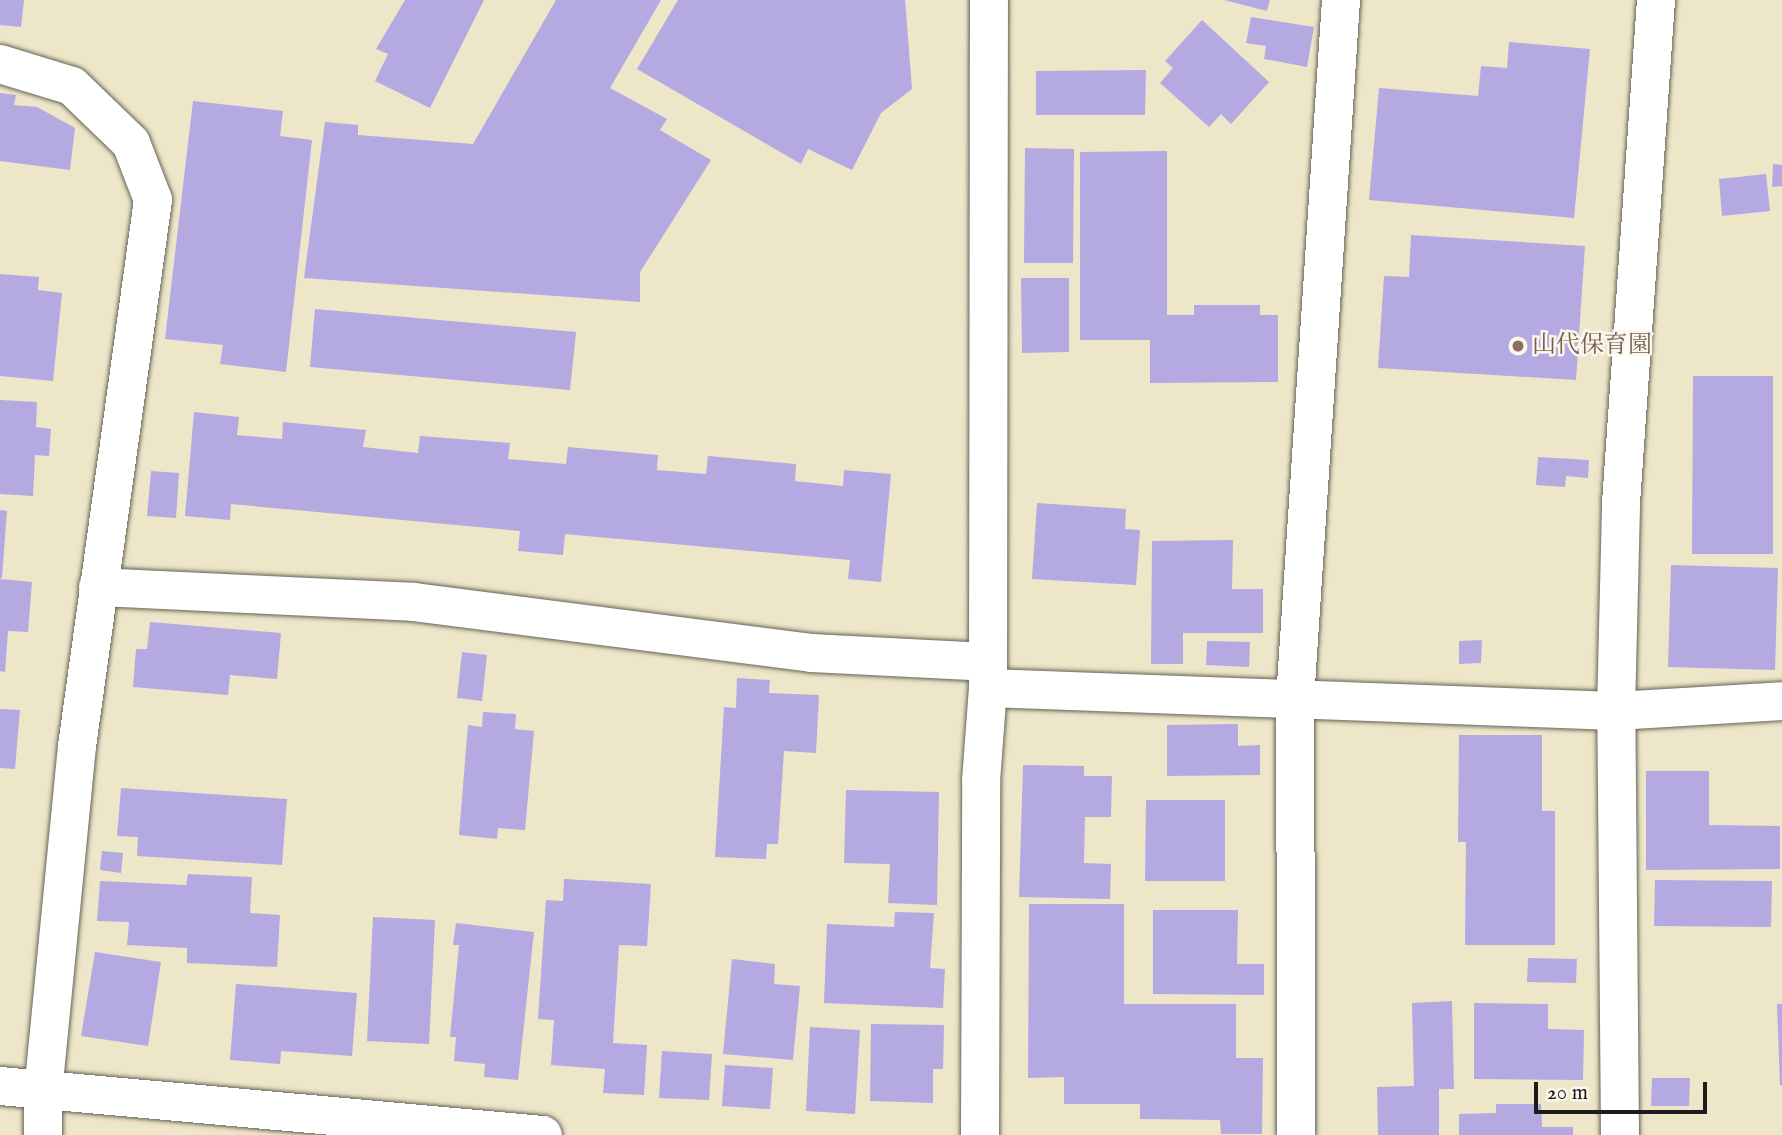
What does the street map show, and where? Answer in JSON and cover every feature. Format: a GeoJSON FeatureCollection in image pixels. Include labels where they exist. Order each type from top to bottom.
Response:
{"type":"FeatureCollection","features":[{"type":"Feature","properties":{"kind":"street"},"geometry":{"type":"LineString","coordinates":[[980,1135],[981,781],[988,675],[989,0]]}},
{"type":"Feature","properties":{"kind":"street"},"geometry":{"type":"LineString","coordinates":[[1296,1135],[1295,700],[1341,0]]}},
{"type":"Feature","properties":{"kind":"street"},"geometry":{"type":"LineString","coordinates":[[1620,1135],[1616,711],[1621,503],[1656,0]]}},
{"type":"Feature","properties":{"kind":"street"},"geometry":{"type":"LineString","coordinates":[[0,64],[72,86],[131,143],[153,200],[97,587],[66,841],[43,1091],[43,1135]]}},
{"type":"Feature","properties":{"kind":"street"},"geometry":{"type":"LineString","coordinates":[[97,587],[414,602],[988,675],[1295,700],[1616,711],[1782,701]]}},
{"type":"Feature","properties":{"kind":"street"},"geometry":{"type":"LineString","coordinates":[[0,1086],[524,1135]]}},
{"type":"Feature","properties":{"kind":"building"},"geometry":{"type":"Polygon","coordinates":[[[0,0],[24,0],[21,27],[0,25],[0,0]]]}},
{"type":"Feature","properties":{"kind":"building"},"geometry":{"type":"Polygon","coordinates":[[[405,0],[484,0],[430,108],[375,81],[388,54],[376,49],[405,0]]]}},
{"type":"Feature","properties":{"kind":"building"},"geometry":{"type":"Polygon","coordinates":[[[556,0],[661,0],[610,88],[667,119],[660,130],[711,160],[640,272],[640,302],[304,278],[325,122],[358,125],[358,135],[473,144],[556,0]]]}},
{"type":"Feature","properties":{"kind":"building"},"geometry":{"type":"Polygon","coordinates":[[[678,0],[905,0],[912,89],[881,113],[852,170],[808,149],[801,164],[637,69],[678,0]]]}},
{"type":"Feature","properties":{"kind":"building"},"geometry":{"type":"Polygon","coordinates":[[[1224,0],[1270,0],[1267,11],[1224,0]]]}},
{"type":"Feature","properties":{"kind":"building"},"geometry":{"type":"Polygon","coordinates":[[[1251,17],[1314,27],[1307,67],[1264,59],[1266,46],[1246,43],[1251,17]]]}},
{"type":"Feature","properties":{"kind":"building"},"geometry":{"type":"Polygon","coordinates":[[[1202,20],[1269,82],[1231,124],[1221,114],[1209,127],[1160,83],[1173,68],[1165,61],[1202,20]]]}},
{"type":"Feature","properties":{"kind":"building"},"geometry":{"type":"Polygon","coordinates":[[[1509,42],[1590,49],[1574,218],[1369,200],[1379,88],[1478,96],[1481,66],[1507,68],[1509,42]]]}},
{"type":"Feature","properties":{"kind":"building"},"geometry":{"type":"Polygon","coordinates":[[[1146,70],[1145,115],[1036,115],[1036,71],[1146,70]]]}},
{"type":"Feature","properties":{"kind":"building"},"geometry":{"type":"Polygon","coordinates":[[[0,93],[16,95],[14,105],[37,107],[75,128],[70,170],[0,161],[0,93]]]}},
{"type":"Feature","properties":{"kind":"building"},"geometry":{"type":"Polygon","coordinates":[[[193,101],[283,111],[280,136],[312,140],[286,372],[220,364],[223,345],[165,339],[193,101]]]}},
{"type":"Feature","properties":{"kind":"building"},"geometry":{"type":"Polygon","coordinates":[[[1025,148],[1074,149],[1073,263],[1024,263],[1025,148]]]}},
{"type":"Feature","properties":{"kind":"building"},"geometry":{"type":"Polygon","coordinates":[[[1167,151],[1167,315],[1194,315],[1194,305],[1260,305],[1260,315],[1278,315],[1278,382],[1150,383],[1150,340],[1080,340],[1080,152],[1167,151]]]}},
{"type":"Feature","properties":{"kind":"building"},"geometry":{"type":"Polygon","coordinates":[[[1773,164],[1782,165],[1782,186],[1772,187],[1773,164]]]}},
{"type":"Feature","properties":{"kind":"building"},"geometry":{"type":"Polygon","coordinates":[[[1766,174],[1770,211],[1722,216],[1719,179],[1766,174]]]}},
{"type":"Feature","properties":{"kind":"building"},"geometry":{"type":"Polygon","coordinates":[[[1411,235],[1585,246],[1576,380],[1378,368],[1384,276],[1409,277],[1411,235]]]}},
{"type":"Feature","properties":{"kind":"building"},"geometry":{"type":"Polygon","coordinates":[[[0,274],[39,277],[38,290],[62,293],[53,381],[0,376],[0,274]]]}},
{"type":"Feature","properties":{"kind":"building"},"geometry":{"type":"Polygon","coordinates":[[[1021,278],[1069,278],[1069,352],[1022,353],[1021,278]]]}},
{"type":"Feature","properties":{"kind":"building"},"geometry":{"type":"Polygon","coordinates":[[[315,309],[576,332],[570,390],[310,367],[315,309]]]}},
{"type":"Feature","properties":{"kind":"building"},"geometry":{"type":"Polygon","coordinates":[[[1693,376],[1773,376],[1773,554],[1692,554],[1693,376]]]}},
{"type":"Feature","properties":{"kind":"building"},"geometry":{"type":"Polygon","coordinates":[[[0,400],[37,402],[36,427],[51,429],[49,456],[35,455],[33,496],[0,494],[0,400]]]}},
{"type":"Feature","properties":{"kind":"building"},"geometry":{"type":"Polygon","coordinates":[[[194,412],[239,417],[237,435],[282,439],[283,422],[366,430],[363,447],[418,453],[420,436],[510,443],[508,459],[566,464],[568,447],[658,455],[657,470],[706,474],[708,456],[796,464],[795,481],[843,486],[844,470],[891,474],[881,582],[848,579],[850,560],[565,534],[563,555],[518,551],[520,531],[231,504],[230,520],[185,516],[194,412]]]}},
{"type":"Feature","properties":{"kind":"building"},"geometry":{"type":"Polygon","coordinates":[[[1538,457],[1589,460],[1588,478],[1566,476],[1565,487],[1536,485],[1538,457]]]}},
{"type":"Feature","properties":{"kind":"building"},"geometry":{"type":"Polygon","coordinates":[[[151,471],[179,473],[176,518],[147,516],[151,471]]]}},
{"type":"Feature","properties":{"kind":"building"},"geometry":{"type":"Polygon","coordinates":[[[1037,503],[1126,509],[1125,529],[1140,530],[1136,585],[1032,579],[1037,503]]]}},
{"type":"Feature","properties":{"kind":"building"},"geometry":{"type":"Polygon","coordinates":[[[0,510],[7,511],[2,578],[0,578],[0,510]]]}},
{"type":"Feature","properties":{"kind":"building"},"geometry":{"type":"Polygon","coordinates":[[[1233,540],[1232,589],[1263,589],[1263,633],[1183,633],[1183,664],[1151,664],[1152,541],[1233,540]]]}},
{"type":"Feature","properties":{"kind":"building"},"geometry":{"type":"Polygon","coordinates":[[[1671,565],[1778,568],[1775,670],[1668,667],[1671,565]]]}},
{"type":"Feature","properties":{"kind":"building"},"geometry":{"type":"Polygon","coordinates":[[[0,579],[32,582],[28,632],[8,631],[5,672],[0,671],[0,579]]]}},
{"type":"Feature","properties":{"kind":"building"},"geometry":{"type":"Polygon","coordinates":[[[150,622],[281,633],[277,679],[230,675],[228,695],[133,687],[136,649],[147,649],[150,622]]]}},
{"type":"Feature","properties":{"kind":"building"},"geometry":{"type":"Polygon","coordinates":[[[1482,640],[1481,663],[1459,664],[1459,641],[1482,640]]]}},
{"type":"Feature","properties":{"kind":"building"},"geometry":{"type":"Polygon","coordinates":[[[1207,641],[1250,642],[1249,667],[1206,665],[1207,641]]]}},
{"type":"Feature","properties":{"kind":"building"},"geometry":{"type":"Polygon","coordinates":[[[462,652],[487,655],[482,701],[457,698],[462,652]]]}},
{"type":"Feature","properties":{"kind":"building"},"geometry":{"type":"Polygon","coordinates":[[[737,678],[770,680],[769,693],[819,695],[816,753],[784,751],[778,844],[767,844],[766,859],[715,857],[724,707],[736,708],[737,678]]]}},
{"type":"Feature","properties":{"kind":"building"},"geometry":{"type":"Polygon","coordinates":[[[0,709],[20,710],[15,769],[0,768],[0,709]]]}},
{"type":"Feature","properties":{"kind":"building"},"geometry":{"type":"Polygon","coordinates":[[[483,712],[516,714],[515,729],[534,731],[525,830],[498,828],[497,839],[459,835],[468,725],[482,727],[483,712]]]}},
{"type":"Feature","properties":{"kind":"building"},"geometry":{"type":"Polygon","coordinates":[[[1238,724],[1238,746],[1260,745],[1260,775],[1167,776],[1167,725],[1238,724]]]}},
{"type":"Feature","properties":{"kind":"building"},"geometry":{"type":"Polygon","coordinates":[[[1459,735],[1542,735],[1542,811],[1555,811],[1555,945],[1465,945],[1466,842],[1458,842],[1459,735]]]}},
{"type":"Feature","properties":{"kind":"building"},"geometry":{"type":"Polygon","coordinates":[[[1023,765],[1084,766],[1084,776],[1112,776],[1111,817],[1085,817],[1084,863],[1111,864],[1110,899],[1019,897],[1023,765]]]}},
{"type":"Feature","properties":{"kind":"building"},"geometry":{"type":"Polygon","coordinates":[[[1646,771],[1709,771],[1709,825],[1780,826],[1780,869],[1646,870],[1646,771]]]}},
{"type":"Feature","properties":{"kind":"building"},"geometry":{"type":"Polygon","coordinates":[[[121,788],[287,799],[282,865],[137,856],[138,837],[117,836],[121,788]]]}},
{"type":"Feature","properties":{"kind":"building"},"geometry":{"type":"Polygon","coordinates":[[[846,790],[939,792],[937,905],[888,903],[890,864],[844,863],[846,790]]]}},
{"type":"Feature","properties":{"kind":"building"},"geometry":{"type":"Polygon","coordinates":[[[1146,800],[1225,800],[1225,881],[1145,881],[1146,800]]]}},
{"type":"Feature","properties":{"kind":"building"},"geometry":{"type":"Polygon","coordinates":[[[102,851],[123,853],[121,873],[100,870],[102,851]]]}},
{"type":"Feature","properties":{"kind":"building"},"geometry":{"type":"Polygon","coordinates":[[[188,874],[252,877],[250,913],[280,915],[277,967],[187,963],[187,948],[127,945],[129,922],[97,921],[100,881],[186,885],[188,874]]]}},
{"type":"Feature","properties":{"kind":"building"},"geometry":{"type":"Polygon","coordinates":[[[564,879],[651,884],[647,946],[619,945],[613,1043],[647,1045],[644,1095],[603,1093],[605,1069],[551,1065],[554,1020],[538,1019],[546,900],[563,901],[564,879]]]}},
{"type":"Feature","properties":{"kind":"building"},"geometry":{"type":"Polygon","coordinates":[[[1655,880],[1772,881],[1771,927],[1654,926],[1655,880]]]}},
{"type":"Feature","properties":{"kind":"building"},"geometry":{"type":"Polygon","coordinates":[[[1029,904],[1124,904],[1124,1004],[1236,1004],[1236,1058],[1263,1058],[1262,1134],[1221,1134],[1220,1120],[1140,1119],[1140,1104],[1064,1104],[1064,1077],[1028,1078],[1029,904]]]}},
{"type":"Feature","properties":{"kind":"building"},"geometry":{"type":"Polygon","coordinates":[[[1153,910],[1238,910],[1237,964],[1264,964],[1264,995],[1153,994],[1153,910]]]}},
{"type":"Feature","properties":{"kind":"building"},"geometry":{"type":"Polygon","coordinates":[[[895,912],[934,913],[930,968],[945,969],[943,1008],[824,1003],[827,924],[894,927],[895,912]]]}},
{"type":"Feature","properties":{"kind":"building"},"geometry":{"type":"Polygon","coordinates":[[[373,917],[435,920],[429,1044],[367,1041],[373,917]]]}},
{"type":"Feature","properties":{"kind":"building"},"geometry":{"type":"Polygon","coordinates":[[[456,923],[534,932],[518,1080],[484,1077],[485,1064],[454,1061],[456,1037],[450,1037],[459,945],[453,945],[456,923]]]}},
{"type":"Feature","properties":{"kind":"building"},"geometry":{"type":"Polygon","coordinates":[[[95,952],[161,962],[148,1046],[81,1036],[95,952]]]}},
{"type":"Feature","properties":{"kind":"building"},"geometry":{"type":"Polygon","coordinates":[[[1528,958],[1577,959],[1576,983],[1527,982],[1528,958]]]}},
{"type":"Feature","properties":{"kind":"building"},"geometry":{"type":"Polygon","coordinates":[[[732,959],[775,964],[774,984],[800,986],[793,1060],[723,1054],[732,959]]]}},
{"type":"Feature","properties":{"kind":"building"},"geometry":{"type":"Polygon","coordinates":[[[236,984],[357,993],[352,1056],[281,1051],[280,1064],[230,1060],[236,984]]]}},
{"type":"Feature","properties":{"kind":"building"},"geometry":{"type":"Polygon","coordinates":[[[1452,1001],[1454,1089],[1439,1089],[1439,1135],[1378,1135],[1377,1087],[1414,1086],[1412,1003],[1452,1001]]]}},
{"type":"Feature","properties":{"kind":"building"},"geometry":{"type":"Polygon","coordinates":[[[1474,1003],[1548,1004],[1548,1029],[1584,1030],[1583,1080],[1474,1079],[1474,1003]]]}},
{"type":"Feature","properties":{"kind":"building"},"geometry":{"type":"Polygon","coordinates":[[[1777,1004],[1782,1004],[1782,1085],[1780,1085],[1777,1004]]]}},
{"type":"Feature","properties":{"kind":"building"},"geometry":{"type":"Polygon","coordinates":[[[871,1024],[944,1025],[943,1069],[933,1069],[933,1103],[870,1101],[871,1024]]]}},
{"type":"Feature","properties":{"kind":"building"},"geometry":{"type":"Polygon","coordinates":[[[810,1027],[860,1030],[855,1114],[806,1111],[810,1027]]]}},
{"type":"Feature","properties":{"kind":"building"},"geometry":{"type":"Polygon","coordinates":[[[662,1051],[712,1054],[709,1100],[659,1098],[662,1051]]]}},
{"type":"Feature","properties":{"kind":"building"},"geometry":{"type":"Polygon","coordinates":[[[725,1065],[773,1068],[770,1109],[722,1106],[725,1065]]]}},
{"type":"Feature","properties":{"kind":"building"},"geometry":{"type":"Polygon","coordinates":[[[1652,1078],[1690,1078],[1689,1106],[1651,1106],[1652,1078]]]}},
{"type":"Feature","properties":{"kind":"building"},"geometry":{"type":"Polygon","coordinates":[[[1496,1104],[1541,1104],[1542,1127],[1573,1127],[1573,1135],[1459,1135],[1459,1114],[1496,1113],[1496,1104]]]}},
{"type":"Feature","properties":{"kind":"place","name":"山代保育園"},"geometry":{"type":"Point","coordinates":[1518,346]}}]}
